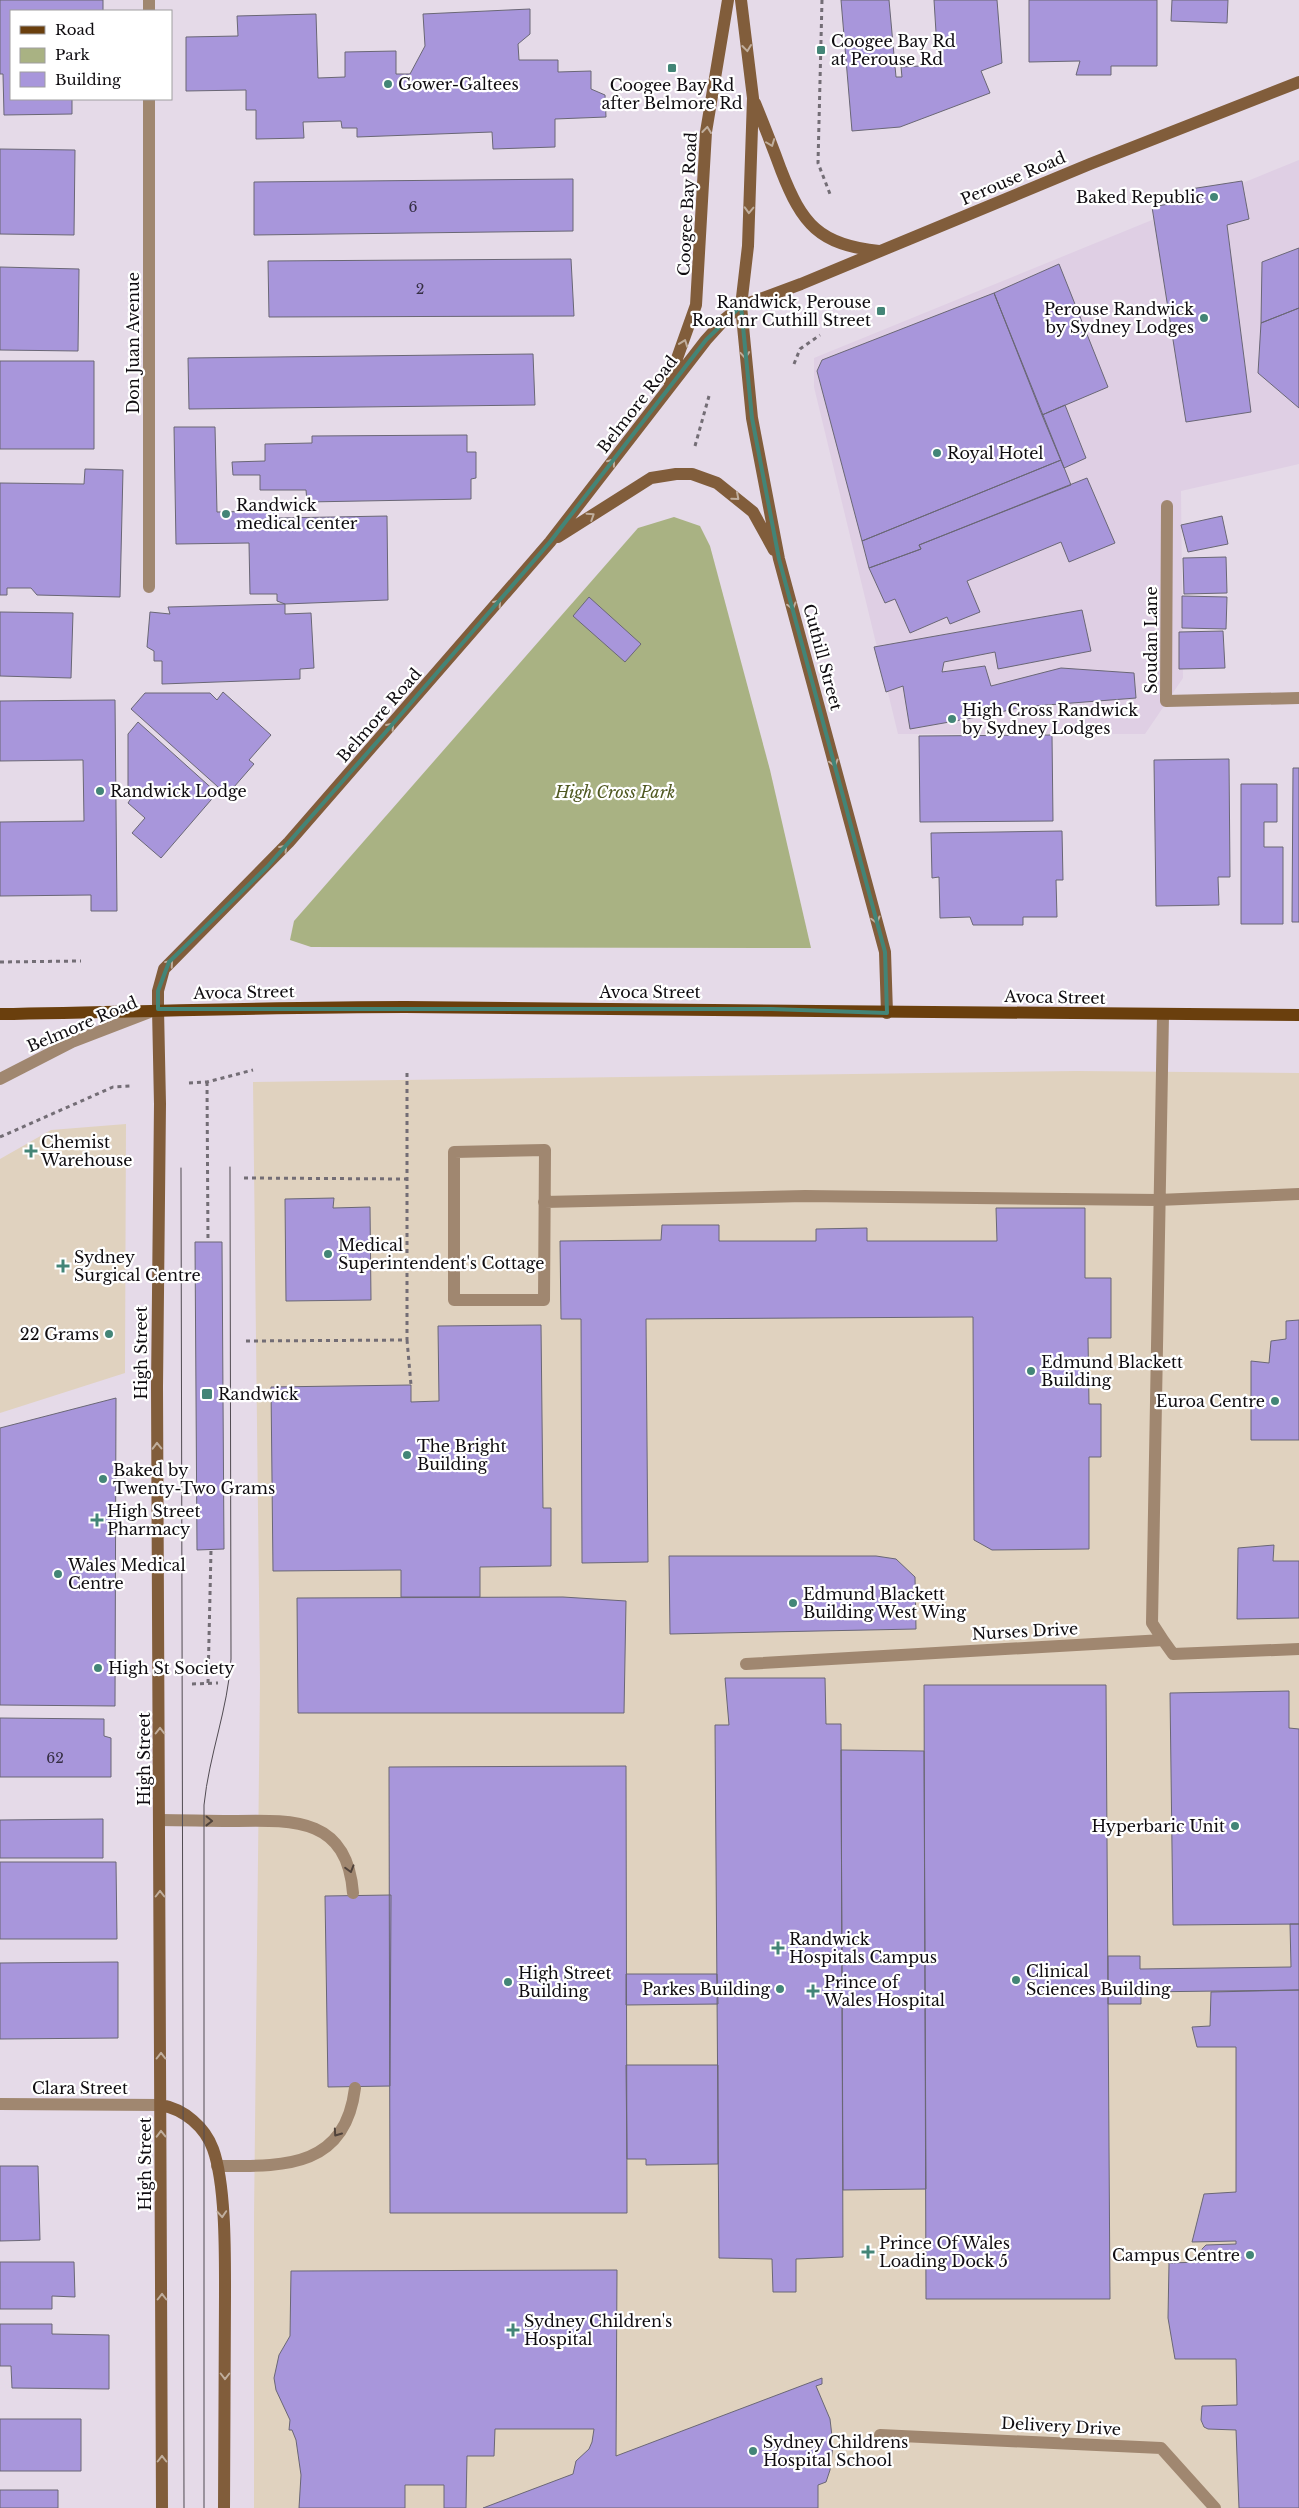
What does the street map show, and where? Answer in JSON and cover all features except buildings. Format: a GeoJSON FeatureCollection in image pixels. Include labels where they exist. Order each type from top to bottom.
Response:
{"type":"FeatureCollection","features":[{"type":"Feature","properties":{"kind":"main road","name":"Avoca Street"},"geometry":{"type":"LineString","coordinates":[[0,1014],[158,1009],[392,1007],[771,1009],[887,1013],[1299,1015]]}},
{"type":"Feature","properties":{"kind":"street","name":"Coogee Bay Road"},"geometry":{"type":"LineString","coordinates":[[657,403],[675,367],[696,305],[706,132],[728,0]]}},
{"type":"Feature","properties":{"kind":"street"},"geometry":{"type":"LineString","coordinates":[[741,0],[753,98],[748,246],[742,306]]}},
{"type":"Feature","properties":{"kind":"street","name":"Perouse Road"},"geometry":{"type":"LineString","coordinates":[[742,306],[1090,164],[1299,82]]}},
{"type":"Feature","properties":{"kind":"street"},"geometry":{"type":"LineString","coordinates":[[753,98],[793,200],[803,216],[814,228],[832,240],[850,246],[880,251]]}},
{"type":"Feature","properties":{"kind":"street","name":"Don Juan Avenue"},"geometry":{"type":"LineString","coordinates":[[149,100],[149,587]]}},
{"type":"Feature","properties":{"kind":"street","name":"Belmore Road"},"geometry":{"type":"LineString","coordinates":[[0,1080],[72,1042],[158,1009],[161,980],[169,962],[289,842],[550,542],[706,340],[725,319],[742,306]]}},
{"type":"Feature","properties":{"kind":"street","name":"Cuthill Street"},"geometry":{"type":"LineString","coordinates":[[742,306],[752,418],[779,559],[885,952],[887,1013]]}},
{"type":"Feature","properties":{"kind":"street"},"geometry":{"type":"LineString","coordinates":[[550,542],[651,478],[676,474],[692,474],[717,484],[753,512],[779,559]]}},
{"type":"Feature","properties":{"kind":"street","name":"Soudan Lane"},"geometry":{"type":"LineString","coordinates":[[1167,506],[1166,701],[1299,698]]}},
{"type":"Feature","properties":{"kind":"street","name":"High Street"},"geometry":{"type":"LineString","coordinates":[[158,1009],[160,1104],[157,1387],[162,2508]]}},
{"type":"Feature","properties":{"kind":"street"},"geometry":{"type":"LineString","coordinates":[[1162,1015],[1152,1623],[1173,1654],[1299,1649]]}},
{"type":"Feature","properties":{"kind":"street"},"geometry":{"type":"LineString","coordinates":[[545,1150],[544,1202],[544,1300],[454,1300],[454,1152],[545,1150]]}},
{"type":"Feature","properties":{"kind":"street"},"geometry":{"type":"LineString","coordinates":[[544,1202],[805,1196],[1158,1200],[1299,1194]]}},
{"type":"Feature","properties":{"kind":"street","name":"Nurses Drive"},"geometry":{"type":"LineString","coordinates":[[746,1664],[1163,1640]]}},
{"type":"Feature","properties":{"kind":"street"},"geometry":{"type":"LineString","coordinates":[[160,1820],[283,1821],[319,1830],[335,1841],[346,1858],[352,1878],[353,1893]]}},
{"type":"Feature","properties":{"kind":"street"},"geometry":{"type":"LineString","coordinates":[[217,2166],[272,2166],[298,2162],[314,2155],[338,2132],[350,2109],[355,2088]]}},
{"type":"Feature","properties":{"kind":"street","name":"Clara Street"},"geometry":{"type":"LineString","coordinates":[[0,2104],[161,2105]]}},
{"type":"Feature","properties":{"kind":"street"},"geometry":{"type":"LineString","coordinates":[[161,2105],[177,2110],[199,2126],[211,2144],[217,2166],[225,2260],[224,2508]]}},
{"type":"Feature","properties":{"kind":"street","name":"Delivery Drive"},"geometry":{"type":"LineString","coordinates":[[880,2435],[1161,2448],[1215,2508]]}},
{"type":"Feature","properties":{"kind":"path"},"geometry":{"type":"LineString","coordinates":[[822,0],[818,162],[830,194]]}},
{"type":"Feature","properties":{"kind":"path"},"geometry":{"type":"LineString","coordinates":[[794,364],[800,349],[820,335]]}},
{"type":"Feature","properties":{"kind":"path"},"geometry":{"type":"LineString","coordinates":[[694,451],[709,396]]}},
{"type":"Feature","properties":{"kind":"path"},"geometry":{"type":"LineString","coordinates":[[0,962],[81,961]]}},
{"type":"Feature","properties":{"kind":"path"},"geometry":{"type":"LineString","coordinates":[[183,1084],[207,1082],[253,1070]]}},
{"type":"Feature","properties":{"kind":"path"},"geometry":{"type":"LineString","coordinates":[[407,1070],[407,1340],[412,1385]]}},
{"type":"Feature","properties":{"kind":"path"},"geometry":{"type":"LineString","coordinates":[[207,1082],[208,1242]]}},
{"type":"Feature","properties":{"kind":"path"},"geometry":{"type":"LineString","coordinates":[[0,1137],[113,1087],[134,1085]]}},
{"type":"Feature","properties":{"kind":"path"},"geometry":{"type":"LineString","coordinates":[[244,1178],[408,1179]]}},
{"type":"Feature","properties":{"kind":"path"},"geometry":{"type":"LineString","coordinates":[[246,1341],[407,1340]]}},
{"type":"Feature","properties":{"kind":"path"},"geometry":{"type":"LineString","coordinates":[[208,1683],[210,1550]]}},
{"type":"Feature","properties":{"kind":"path"},"geometry":{"type":"LineString","coordinates":[[192,1684],[218,1683]]}},
{"type":"Feature","properties":{"kind":"highlighted area"},"geometry":{"type":"Polygon","coordinates":[[[741,306],[752,418],[779,559],[885,952],[887,1013],[771,1009],[158,1009],[158,991],[169,962],[267,867],[384,734],[550,542],[706,340],[741,306]]]}},
{"type":"Feature","properties":{"kind":"shaded area"},"geometry":{"type":"Polygon","coordinates":[[[1299,160],[1299,464],[1181,491],[1183,678],[1145,734],[898,734],[814,387],[814,358],[1299,160]]]}},
{"type":"Feature","properties":{"kind":"shaded area","name":"Randwick Hospitals Campus"},"geometry":{"type":"Polygon","coordinates":[[[1077,1071],[1299,1073],[1299,2508],[254,2508],[254,2216],[260,1681],[253,1082],[1077,1071]]]}},
{"type":"Feature","properties":{"kind":"shaded area","name":"Sydney Surgical Centre"},"geometry":{"type":"Polygon","coordinates":[[[126,1124],[125,1373],[0,1413],[0,1159],[51,1130],[126,1124]]]}},
{"type":"Feature","properties":{"kind":"green space","name":"High Cross Park"},"geometry":{"type":"Polygon","coordinates":[[[674,517],[700,526],[710,546],[770,770],[811,948],[311,947],[290,940],[294,921],[638,528],[674,517]]]}},
{"type":"Feature","properties":{"kind":"tram line"},"geometry":{"type":"LineString","coordinates":[[204,2508],[204,1805],[206,1786],[226,1696],[231,1659],[230,1167]]}},
{"type":"Feature","properties":{"kind":"tram line"},"geometry":{"type":"LineString","coordinates":[[181,1168],[184,2508]]}},
{"type":"Feature","properties":{"kind":"place","name":"Coogee Bay Rd at Perouse Rd"},"geometry":{"type":"Point","coordinates":[821,50]}},
{"type":"Feature","properties":{"kind":"place","name":"Coogee Bay Rd after Belmore Rd"},"geometry":{"type":"Point","coordinates":[672,68]}},
{"type":"Feature","properties":{"kind":"place","name":"Gower-Galtees"},"geometry":{"type":"Point","coordinates":[388,84]}},
{"type":"Feature","properties":{"kind":"place","name":"Baked Republic"},"geometry":{"type":"Point","coordinates":[1214,197]}},
{"type":"Feature","properties":{"kind":"place","name":"Randwick, Perouse Road nr Cuthill Street"},"geometry":{"type":"Point","coordinates":[881,311]}},
{"type":"Feature","properties":{"kind":"place","name":"Perouse Randwick by Sydney Lodges"},"geometry":{"type":"Point","coordinates":[1204,318]}},
{"type":"Feature","properties":{"kind":"place","name":"Royal Hotel"},"geometry":{"type":"Point","coordinates":[937,453]}},
{"type":"Feature","properties":{"kind":"place","name":"Randwick medical center"},"geometry":{"type":"Point","coordinates":[226,514]}},
{"type":"Feature","properties":{"kind":"place","name":"High Cross Randwick by Sydney Lodges"},"geometry":{"type":"Point","coordinates":[952,719]}},
{"type":"Feature","properties":{"kind":"place","name":"Randwick Lodge"},"geometry":{"type":"Point","coordinates":[100,791]}},
{"type":"Feature","properties":{"kind":"place","name":"Chemist Warehouse"},"geometry":{"type":"Point","coordinates":[31,1151]}},
{"type":"Feature","properties":{"kind":"place","name":"Medical Superintendent's Cottage"},"geometry":{"type":"Point","coordinates":[328,1254]}},
{"type":"Feature","properties":{"kind":"place","name":"Sydney Surgical Centre"},"geometry":{"type":"Point","coordinates":[63,1266]}},
{"type":"Feature","properties":{"kind":"place","name":"22 Grams"},"geometry":{"type":"Point","coordinates":[109,1334]}},
{"type":"Feature","properties":{"kind":"place","name":"Edmund Blackett Building"},"geometry":{"type":"Point","coordinates":[1031,1371]}},
{"type":"Feature","properties":{"kind":"place","name":"Randwick"},"geometry":{"type":"Point","coordinates":[207,1394]}},
{"type":"Feature","properties":{"kind":"place","name":"Euroa Centre"},"geometry":{"type":"Point","coordinates":[1275,1401]}},
{"type":"Feature","properties":{"kind":"place","name":"The Bright Building"},"geometry":{"type":"Point","coordinates":[407,1455]}},
{"type":"Feature","properties":{"kind":"place","name":"Baked by Twenty-Two Grams"},"geometry":{"type":"Point","coordinates":[103,1479]}},
{"type":"Feature","properties":{"kind":"place","name":"High Street Pharmacy"},"geometry":{"type":"Point","coordinates":[97,1520]}},
{"type":"Feature","properties":{"kind":"place","name":"Wales Medical Centre"},"geometry":{"type":"Point","coordinates":[58,1574]}},
{"type":"Feature","properties":{"kind":"place","name":"Edmund Blackett Building West Wing"},"geometry":{"type":"Point","coordinates":[793,1603]}},
{"type":"Feature","properties":{"kind":"place","name":"High St Society"},"geometry":{"type":"Point","coordinates":[98,1668]}},
{"type":"Feature","properties":{"kind":"place","name":"Hyperbaric Unit"},"geometry":{"type":"Point","coordinates":[1235,1826]}},
{"type":"Feature","properties":{"kind":"place","name":"Randwick Hospitals Campus"},"geometry":{"type":"Point","coordinates":[778,1948]}},
{"type":"Feature","properties":{"kind":"place","name":"Clinical Sciences Building"},"geometry":{"type":"Point","coordinates":[1016,1980]}},
{"type":"Feature","properties":{"kind":"place","name":"High Street Building"},"geometry":{"type":"Point","coordinates":[508,1982]}},
{"type":"Feature","properties":{"kind":"place","name":"Parkes Building"},"geometry":{"type":"Point","coordinates":[780,1989]}},
{"type":"Feature","properties":{"kind":"place","name":"Prince of Wales Hospital"},"geometry":{"type":"Point","coordinates":[813,1991]}},
{"type":"Feature","properties":{"kind":"place","name":"Prince Of Wales Loading Dock 5"},"geometry":{"type":"Point","coordinates":[868,2252]}},
{"type":"Feature","properties":{"kind":"place","name":"Campus Centre"},"geometry":{"type":"Point","coordinates":[1250,2255]}},
{"type":"Feature","properties":{"kind":"place","name":"Sydney Children's Hospital"},"geometry":{"type":"Point","coordinates":[513,2330]}},
{"type":"Feature","properties":{"kind":"place","name":"Sydney Childrens Hospital School"},"geometry":{"type":"Point","coordinates":[753,2451]}}]}
